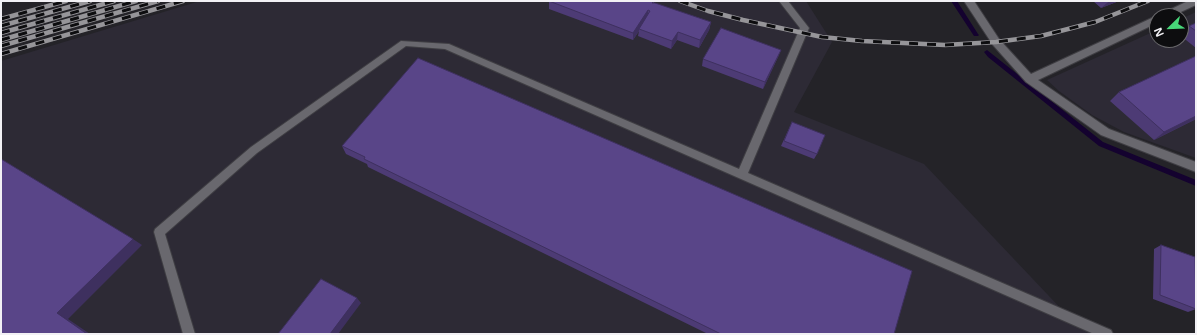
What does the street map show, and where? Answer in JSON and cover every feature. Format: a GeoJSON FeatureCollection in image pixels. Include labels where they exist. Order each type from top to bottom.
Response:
{"type":"FeatureCollection","features":[{"type":"Feature","properties":{"kind":"street"},"geometry":{"type":"LineString","coordinates":[[969,1],[996,42],[1030,79],[1105,132],[1196,167]]}},
{"type":"Feature","properties":{"kind":"street"},"geometry":{"type":"LineString","coordinates":[[1181,8],[1196,1]]}},
{"type":"Feature","properties":{"kind":"street"},"geometry":{"type":"LineString","coordinates":[[1030,79],[1149,23]]}},
{"type":"Feature","properties":{"kind":"lane"},"geometry":{"type":"LineString","coordinates":[[742,175],[805,28],[783,1]]}},
{"type":"Feature","properties":{"kind":"lane"},"geometry":{"type":"LineString","coordinates":[[189,334],[159,232],[254,150],[404,43],[446,46],[1107,334]]}},
{"type":"Feature","properties":{"kind":"shaded area"},"geometry":{"type":"Polygon","coordinates":[[[200,1],[806,1],[832,42],[794,112],[924,164],[1066,314],[1116,334],[1,334],[1,61],[200,1]]]}},
{"type":"Feature","properties":{"kind":"shaded area"},"geometry":{"type":"Polygon","coordinates":[[[1196,12],[1196,158],[1124,132],[1092,115],[1059,91],[1047,80],[1149,34],[1149,48],[1189,48],[1189,15],[1196,12]]]}},
{"type":"Feature","properties":{"kind":"building"},"geometry":{"type":"Polygon","coordinates":[[[549,1],[654,1],[652,3],[711,22],[700,40],[678,32],[672,41],[639,29],[650,11],[648,10],[633,33],[549,1]]]}},
{"type":"Feature","properties":{"kind":"building"},"geometry":{"type":"Polygon","coordinates":[[[1196,23],[1196,31],[1189,26],[1196,23]]]}},
{"type":"Feature","properties":{"kind":"building"},"geometry":{"type":"Polygon","coordinates":[[[721,28],[781,50],[765,82],[703,59],[721,28]]]}},
{"type":"Feature","properties":{"kind":"building"},"geometry":{"type":"Polygon","coordinates":[[[1196,56],[1196,116],[1164,132],[1119,92],[1196,56]]]}},
{"type":"Feature","properties":{"kind":"building"},"geometry":{"type":"Polygon","coordinates":[[[418,58],[912,271],[894,334],[721,334],[364,159],[365,157],[342,146],[418,58]]]}},
{"type":"Feature","properties":{"kind":"building"},"geometry":{"type":"Polygon","coordinates":[[[792,122],[825,135],[817,154],[784,141],[792,122]]]}},
{"type":"Feature","properties":{"kind":"building"},"geometry":{"type":"Polygon","coordinates":[[[1,159],[133,239],[57,313],[87,334],[1,334],[1,159]]]}},
{"type":"Feature","properties":{"kind":"building"},"geometry":{"type":"Polygon","coordinates":[[[1161,245],[1195,257],[1196,309],[1160,295],[1161,245]]]}},
{"type":"Feature","properties":{"kind":"building"},"geometry":{"type":"Polygon","coordinates":[[[321,279],[357,298],[330,334],[278,334],[321,279]]]}},
{"type":"Feature","properties":{"kind":"waterway"},"geometry":{"type":"LineString","coordinates":[[954,1],[976,35]]}},
{"type":"Feature","properties":{"kind":"waterway"},"geometry":{"type":"LineString","coordinates":[[987,52],[990,56],[1101,144],[1196,183]]}},
{"type":"Feature","properties":{"kind":"railway"},"geometry":{"type":"LineString","coordinates":[[1,19],[66,1]]}},
{"type":"Feature","properties":{"kind":"railway"},"geometry":{"type":"LineString","coordinates":[[1,26],[90,1]]}},
{"type":"Feature","properties":{"kind":"railway"},"geometry":{"type":"LineString","coordinates":[[1,33],[114,1]]}},
{"type":"Feature","properties":{"kind":"railway"},"geometry":{"type":"LineString","coordinates":[[1,40],[136,1]]}},
{"type":"Feature","properties":{"kind":"railway"},"geometry":{"type":"LineString","coordinates":[[1,46],[158,1]]}},
{"type":"Feature","properties":{"kind":"railway"},"geometry":{"type":"LineString","coordinates":[[1,54],[183,1]]}},
{"type":"Feature","properties":{"kind":"railway"},"geometry":{"type":"LineString","coordinates":[[680,1],[708,11],[743,20],[822,37],[862,41],[945,45],[996,42],[1041,36],[1095,22],[1148,1]]}}]}
